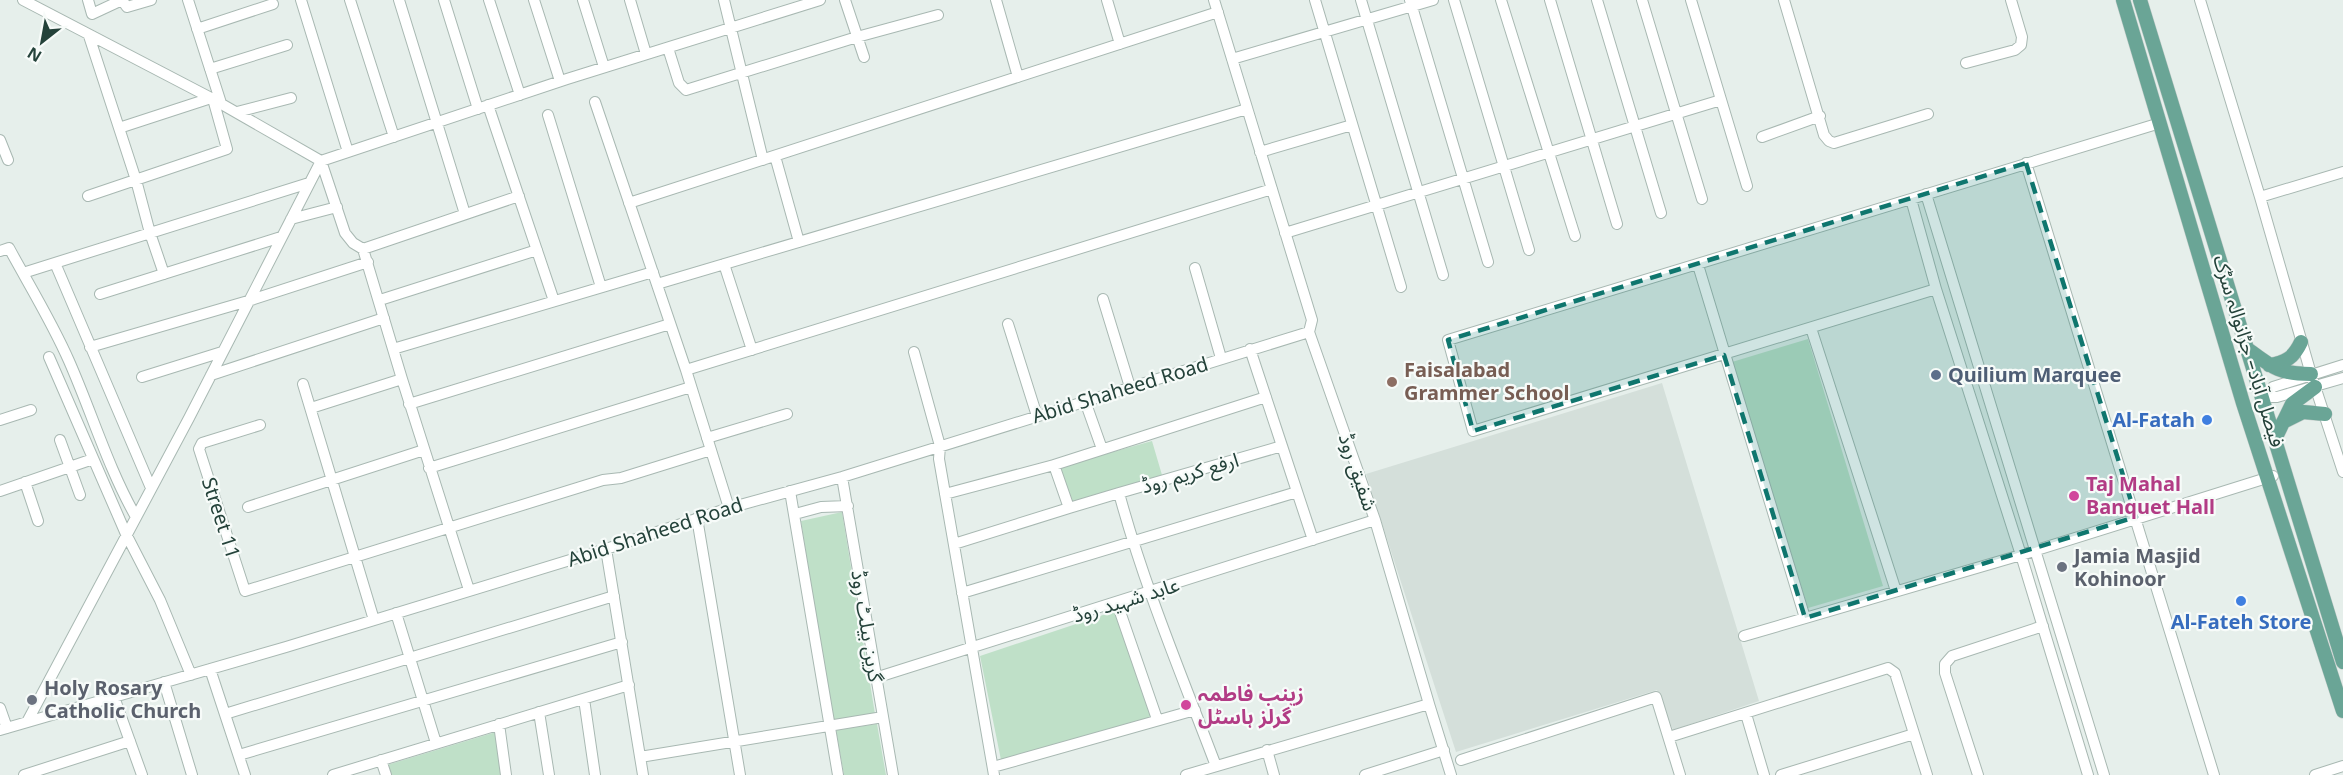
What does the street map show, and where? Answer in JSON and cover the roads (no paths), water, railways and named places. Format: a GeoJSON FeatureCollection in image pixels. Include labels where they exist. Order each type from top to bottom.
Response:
{"type":"FeatureCollection","features":[{"type":"Feature","properties":{"kind":"main road","name":"فیصل آباد– جڑانوالہ سڑک"},"geometry":{"type":"LineString","coordinates":[[2123,0],[2243,403],[2270,477],[2274,496],[2343,711]]}},
{"type":"Feature","properties":{"kind":"main road","name":"فیصل آباد– جڑانوالہ سڑک"},"geometry":{"type":"LineString","coordinates":[[2140,0],[2343,662]]}},
{"type":"Feature","properties":{"kind":"main road"},"geometry":{"type":"LineString","coordinates":[[2206,274],[2223,310],[2249,387],[2262,398],[2257,405],[2257,415],[2270,477]]}},
{"type":"Feature","properties":{"kind":"main road"},"geometry":{"type":"LineString","coordinates":[[2270,365],[2294,356],[2301,342]]}},
{"type":"Feature","properties":{"kind":"main road"},"geometry":{"type":"LineString","coordinates":[[2248,350],[2270,365],[2289,374],[2313,380],[2296,400],[2275,439]]}},
{"type":"Feature","properties":{"kind":"main road"},"geometry":{"type":"LineString","coordinates":[[2283,422],[2303,412],[2325,414]]}},
{"type":"Feature","properties":{"kind":"street"},"geometry":{"type":"LineString","coordinates":[[23,0],[215,100],[321,161],[345,233],[353,243],[363,249],[368,262],[409,404],[469,590]]}},
{"type":"Feature","properties":{"kind":"street"},"geometry":{"type":"LineString","coordinates":[[88,0],[92,14],[122,0],[127,7],[151,0]]}},
{"type":"Feature","properties":{"kind":"street"},"geometry":{"type":"LineString","coordinates":[[88,196],[227,149],[210,69],[188,0]]}},
{"type":"Feature","properties":{"kind":"street"},"geometry":{"type":"LineString","coordinates":[[301,0],[348,152]]}},
{"type":"Feature","properties":{"kind":"street"},"geometry":{"type":"LineString","coordinates":[[350,0],[394,137]]}},
{"type":"Feature","properties":{"kind":"street"},"geometry":{"type":"LineString","coordinates":[[399,0],[465,214]]}},
{"type":"Feature","properties":{"kind":"street"},"geometry":{"type":"LineString","coordinates":[[444,0],[483,107],[519,196],[554,301]]}},
{"type":"Feature","properties":{"kind":"street"},"geometry":{"type":"LineString","coordinates":[[489,0],[520,95]]}},
{"type":"Feature","properties":{"kind":"street"},"geometry":{"type":"LineString","coordinates":[[534,0],[560,81]]}},
{"type":"Feature","properties":{"kind":"street"},"geometry":{"type":"LineString","coordinates":[[583,0],[604,67]]}},
{"type":"Feature","properties":{"kind":"street"},"geometry":{"type":"LineString","coordinates":[[630,0],[646,54]]}},
{"type":"Feature","properties":{"kind":"street"},"geometry":{"type":"LineString","coordinates":[[724,0],[763,160]]}},
{"type":"Feature","properties":{"kind":"street"},"geometry":{"type":"LineString","coordinates":[[27,722],[152,488],[321,161],[560,81],[820,0]]}},
{"type":"Feature","properties":{"kind":"street"},"geometry":{"type":"LineString","coordinates":[[845,0],[864,57]]}},
{"type":"Feature","properties":{"kind":"street"},"geometry":{"type":"LineString","coordinates":[[996,0],[1018,77]]}},
{"type":"Feature","properties":{"kind":"street"},"geometry":{"type":"LineString","coordinates":[[1107,0],[1120,44]]}},
{"type":"Feature","properties":{"kind":"street","name":"شفیق روڈ"},"geometry":{"type":"LineString","coordinates":[[1214,0],[1312,320],[1309,332],[1375,520],[1429,704]]}},
{"type":"Feature","properties":{"kind":"street"},"geometry":{"type":"LineString","coordinates":[[1315,0],[1401,287]]}},
{"type":"Feature","properties":{"kind":"street"},"geometry":{"type":"LineString","coordinates":[[1361,0],[1443,275]]}},
{"type":"Feature","properties":{"kind":"street"},"geometry":{"type":"LineString","coordinates":[[1232,59],[1367,20],[1411,3],[1433,0]]}},
{"type":"Feature","properties":{"kind":"street"},"geometry":{"type":"LineString","coordinates":[[1454,0],[1529,250]]}},
{"type":"Feature","properties":{"kind":"street"},"geometry":{"type":"LineString","coordinates":[[1501,0],[1575,236]]}},
{"type":"Feature","properties":{"kind":"street"},"geometry":{"type":"LineString","coordinates":[[1550,0],[1617,224]]}},
{"type":"Feature","properties":{"kind":"street"},"geometry":{"type":"LineString","coordinates":[[1597,0],[1661,213]]}},
{"type":"Feature","properties":{"kind":"street"},"geometry":{"type":"LineString","coordinates":[[1642,0],[1702,199]]}},
{"type":"Feature","properties":{"kind":"street"},"geometry":{"type":"LineString","coordinates":[[1691,0],[1747,186]]}},
{"type":"Feature","properties":{"kind":"street"},"geometry":{"type":"LineString","coordinates":[[1784,0],[1824,135],[1829,141],[1834,142],[1928,114]]}},
{"type":"Feature","properties":{"kind":"street"},"geometry":{"type":"LineString","coordinates":[[1966,63],[2015,50],[2021,45],[2022,37],[2011,0]]}},
{"type":"Feature","properties":{"kind":"street"},"geometry":{"type":"LineString","coordinates":[[2200,0],[2301,342],[2343,472]]}},
{"type":"Feature","properties":{"kind":"street"},"geometry":{"type":"LineString","coordinates":[[1411,3],[1488,262]]}},
{"type":"Feature","properties":{"kind":"street"},"geometry":{"type":"LineString","coordinates":[[197,29],[273,4]]}},
{"type":"Feature","properties":{"kind":"street"},"geometry":{"type":"LineString","coordinates":[[629,203],[1218,12]]}},
{"type":"Feature","properties":{"kind":"street"},"geometry":{"type":"LineString","coordinates":[[668,48],[678,82],[687,90],[857,37],[938,15]]}},
{"type":"Feature","properties":{"kind":"street"},"geometry":{"type":"LineString","coordinates":[[89,36],[164,274]]}},
{"type":"Feature","properties":{"kind":"street"},"geometry":{"type":"LineString","coordinates":[[210,69],[287,45]]}},
{"type":"Feature","properties":{"kind":"street"},"geometry":{"type":"LineString","coordinates":[[237,112],[291,98]]}},
{"type":"Feature","properties":{"kind":"street"},"geometry":{"type":"LineString","coordinates":[[119,128],[215,100]]}},
{"type":"Feature","properties":{"kind":"street"},"geometry":{"type":"LineString","coordinates":[[1285,233],[1721,100]]}},
{"type":"Feature","properties":{"kind":"street"},"geometry":{"type":"LineString","coordinates":[[595,102],[686,370],[729,508]]}},
{"type":"Feature","properties":{"kind":"street"},"geometry":{"type":"LineString","coordinates":[[657,284],[1247,109]]}},
{"type":"Feature","properties":{"kind":"street"},"geometry":{"type":"LineString","coordinates":[[548,115],[601,287]]}},
{"type":"Feature","properties":{"kind":"street"},"geometry":{"type":"LineString","coordinates":[[1762,137],[1820,116]]}},
{"type":"Feature","properties":{"kind":"street"},"geometry":{"type":"LineString","coordinates":[[1936,289],[1473,431],[1448,340],[2160,123]]}},
{"type":"Feature","properties":{"kind":"street"},"geometry":{"type":"LineString","coordinates":[[1260,152],[1352,125]]}},
{"type":"Feature","properties":{"kind":"street"},"geometry":{"type":"LineString","coordinates":[[0,140],[8,160]]}},
{"type":"Feature","properties":{"kind":"street"},"geometry":{"type":"LineString","coordinates":[[775,156],[799,242]]}},
{"type":"Feature","properties":{"kind":"street"},"geometry":{"type":"LineString","coordinates":[[2026,163],[2214,775]]}},
{"type":"Feature","properties":{"kind":"street"},"geometry":{"type":"LineString","coordinates":[[2260,197],[2343,172]]}},
{"type":"Feature","properties":{"kind":"street"},"geometry":{"type":"LineString","coordinates":[[23,273],[309,183]]}},
{"type":"Feature","properties":{"kind":"street"},"geometry":{"type":"LineString","coordinates":[[686,370],[1272,189]]}},
{"type":"Feature","properties":{"kind":"street"},"geometry":{"type":"LineString","coordinates":[[1926,194],[2104,775]]}},
{"type":"Feature","properties":{"kind":"street"},"geometry":{"type":"LineString","coordinates":[[363,249],[519,196]]}},
{"type":"Feature","properties":{"kind":"street"},"geometry":{"type":"LineString","coordinates":[[1911,199],[1936,289],[2088,775]]}},
{"type":"Feature","properties":{"kind":"street"},"geometry":{"type":"LineString","coordinates":[[291,219],[338,207]]}},
{"type":"Feature","properties":{"kind":"street"},"geometry":{"type":"LineString","coordinates":[[100,294],[281,237]]}},
{"type":"Feature","properties":{"kind":"street"},"geometry":{"type":"LineString","coordinates":[[0,251],[9,248],[69,362],[84,403],[136,518]]}},
{"type":"Feature","properties":{"kind":"street"},"geometry":{"type":"LineString","coordinates":[[380,300],[537,250]]}},
{"type":"Feature","properties":{"kind":"street"},"geometry":{"type":"LineString","coordinates":[[90,347],[248,301],[368,262]]}},
{"type":"Feature","properties":{"kind":"street"},"geometry":{"type":"LineString","coordinates":[[55,263],[152,488]]}},
{"type":"Feature","properties":{"kind":"street"},"geometry":{"type":"LineString","coordinates":[[724,264],[752,350]]}},
{"type":"Feature","properties":{"kind":"street"},"geometry":{"type":"LineString","coordinates":[[1698,265],[1806,618]]}},
{"type":"Feature","properties":{"kind":"street"},"geometry":{"type":"LineString","coordinates":[[1195,267],[1221,358]]}},
{"type":"Feature","properties":{"kind":"street"},"geometry":{"type":"LineString","coordinates":[[393,349],[653,272]]}},
{"type":"Feature","properties":{"kind":"street"},"geometry":{"type":"LineString","coordinates":[[1103,299],[1130,387]]}},
{"type":"Feature","properties":{"kind":"street"},"geometry":{"type":"LineString","coordinates":[[211,375],[384,318]]}},
{"type":"Feature","properties":{"kind":"street"},"geometry":{"type":"LineString","coordinates":[[409,404],[670,324]]}},
{"type":"Feature","properties":{"kind":"street"},"geometry":{"type":"LineString","coordinates":[[1008,324],[1037,416]]}},
{"type":"Feature","properties":{"kind":"street"},"geometry":{"type":"LineString","coordinates":[[1811,328],[1896,591]]}},
{"type":"Feature","properties":{"kind":"street","name":"Abid Shaheed Road"},"geometry":{"type":"LineString","coordinates":[[4,729],[374,620],[606,549],[729,508],[842,477],[1309,332]]}},
{"type":"Feature","properties":{"kind":"street"},"geometry":{"type":"LineString","coordinates":[[1250,349],[1313,540]]}},
{"type":"Feature","properties":{"kind":"street"},"geometry":{"type":"LineString","coordinates":[[142,377],[222,352]]}},
{"type":"Feature","properties":{"kind":"street"},"geometry":{"type":"LineString","coordinates":[[914,352],[940,446],[939,459],[993,771],[1195,710]]}},
{"type":"Feature","properties":{"kind":"street"},"geometry":{"type":"LineString","coordinates":[[49,357],[126,534],[160,600],[190,675]]}},
{"type":"Feature","properties":{"kind":"street"},"geometry":{"type":"LineString","coordinates":[[2313,380],[2343,365]]}},
{"type":"Feature","properties":{"kind":"street"},"geometry":{"type":"LineString","coordinates":[[2262,398],[2273,387],[2313,380],[2343,378]]}},
{"type":"Feature","properties":{"kind":"street"},"geometry":{"type":"LineString","coordinates":[[311,408],[402,379]]}},
{"type":"Feature","properties":{"kind":"street"},"geometry":{"type":"LineString","coordinates":[[303,384],[374,620]]}},
{"type":"Feature","properties":{"kind":"street"},"geometry":{"type":"LineString","coordinates":[[429,468],[691,387]]}},
{"type":"Feature","properties":{"kind":"street"},"geometry":{"type":"LineString","coordinates":[[945,494],[1054,465],[1266,398]]}},
{"type":"Feature","properties":{"kind":"street"},"geometry":{"type":"LineString","coordinates":[[1085,401],[1102,449]]}},
{"type":"Feature","properties":{"kind":"street"},"geometry":{"type":"LineString","coordinates":[[0,420],[31,410]]}},
{"type":"Feature","properties":{"kind":"street"},"geometry":{"type":"LineString","coordinates":[[707,438],[787,414]]}},
{"type":"Feature","properties":{"kind":"street","name":"Street 11"},"geometry":{"type":"LineString","coordinates":[[260,425],[199,445],[245,591],[355,556]]}},
{"type":"Feature","properties":{"kind":"street"},"geometry":{"type":"LineString","coordinates":[[60,440],[80,495]]}},
{"type":"Feature","properties":{"kind":"street","name":"ارفع کریم روڈ"},"geometry":{"type":"LineString","coordinates":[[1216,766],[1150,593],[1132,542],[1119,493],[1282,446]]}},
{"type":"Feature","properties":{"kind":"street"},"geometry":{"type":"LineString","coordinates":[[248,507],[424,450]]}},
{"type":"Feature","properties":{"kind":"street"},"geometry":{"type":"LineString","coordinates":[[355,556],[603,480],[621,478],[711,450]]}},
{"type":"Feature","properties":{"kind":"street"},"geometry":{"type":"LineString","coordinates":[[0,491],[93,459]]}},
{"type":"Feature","properties":{"kind":"street"},"geometry":{"type":"LineString","coordinates":[[1054,465],[1069,508]]}},
{"type":"Feature","properties":{"kind":"street","name":"گرین بیلٹ روڈ"},"geometry":{"type":"LineString","coordinates":[[842,477],[893,775]]}},
{"type":"Feature","properties":{"kind":"street"},"geometry":{"type":"LineString","coordinates":[[1744,636],[2021,555],[2270,477]]}},
{"type":"Feature","properties":{"kind":"street"},"geometry":{"type":"LineString","coordinates":[[25,482],[38,520]]}},
{"type":"Feature","properties":{"kind":"street"},"geometry":{"type":"LineString","coordinates":[[790,491],[838,775]]}},
{"type":"Feature","properties":{"kind":"street"},"geometry":{"type":"LineString","coordinates":[[963,593],[1297,492]]}},
{"type":"Feature","properties":{"kind":"street"},"geometry":{"type":"LineString","coordinates":[[954,544],[1119,493]]}},
{"type":"Feature","properties":{"kind":"street"},"geometry":{"type":"LineString","coordinates":[[795,514],[821,507],[848,506]]}},
{"type":"Feature","properties":{"kind":"street"},"geometry":{"type":"LineString","coordinates":[[697,518],[740,775]]}},
{"type":"Feature","properties":{"kind":"street","name":"عابد شہید روڈ"},"geometry":{"type":"LineString","coordinates":[[875,678],[1150,593],[1375,520]]}},
{"type":"Feature","properties":{"kind":"street"},"geometry":{"type":"LineString","coordinates":[[606,549],[643,775]]}},
{"type":"Feature","properties":{"kind":"street"},"geometry":{"type":"LineString","coordinates":[[225,714],[614,596]]}},
{"type":"Feature","properties":{"kind":"street"},"geometry":{"type":"LineString","coordinates":[[1117,603],[1157,720]]}},
{"type":"Feature","properties":{"kind":"street"},"geometry":{"type":"LineString","coordinates":[[396,613],[436,743]]}},
{"type":"Feature","properties":{"kind":"street"},"geometry":{"type":"LineString","coordinates":[[1978,775],[1945,664],[1952,656],[2043,626]]}},
{"type":"Feature","properties":{"kind":"street"},"geometry":{"type":"LineString","coordinates":[[239,755],[622,642]]}},
{"type":"Feature","properties":{"kind":"street"},"geometry":{"type":"LineString","coordinates":[[1669,738],[1888,668],[1895,673],[1927,775]]}},
{"type":"Feature","properties":{"kind":"street"},"geometry":{"type":"LineString","coordinates":[[210,669],[245,775]]}},
{"type":"Feature","properties":{"kind":"street"},"geometry":{"type":"LineString","coordinates":[[164,682],[192,775]]}},
{"type":"Feature","properties":{"kind":"street"},"geometry":{"type":"LineString","coordinates":[[335,775],[628,685]]}},
{"type":"Feature","properties":{"kind":"street"},"geometry":{"type":"LineString","coordinates":[[114,697],[142,775]]}},
{"type":"Feature","properties":{"kind":"street"},"geometry":{"type":"LineString","coordinates":[[1461,760],[1656,698],[1680,775]]}},
{"type":"Feature","properties":{"kind":"street"},"geometry":{"type":"LineString","coordinates":[[584,699],[595,775]]}},
{"type":"Feature","properties":{"kind":"street"},"geometry":{"type":"LineString","coordinates":[[1186,775],[1429,704],[1451,775]]}},
{"type":"Feature","properties":{"kind":"street"},"geometry":{"type":"LineString","coordinates":[[0,708],[4,729]]}},
{"type":"Feature","properties":{"kind":"street"},"geometry":{"type":"LineString","coordinates":[[539,712],[549,775]]}},
{"type":"Feature","properties":{"kind":"street"},"geometry":{"type":"LineString","coordinates":[[1746,714],[1764,775]]}},
{"type":"Feature","properties":{"kind":"street"},"geometry":{"type":"LineString","coordinates":[[640,757],[883,717]]}},
{"type":"Feature","properties":{"kind":"street"},"geometry":{"type":"LineString","coordinates":[[499,724],[506,775]]}},
{"type":"Feature","properties":{"kind":"street"},"geometry":{"type":"LineString","coordinates":[[1781,775],[1914,734]]}},
{"type":"Feature","properties":{"kind":"street"},"geometry":{"type":"LineString","coordinates":[[24,775],[130,741]]}},
{"type":"Feature","properties":{"kind":"street"},"geometry":{"type":"LineString","coordinates":[[1267,750],[1274,775]]}},
{"type":"Feature","properties":{"kind":"street"},"geometry":{"type":"LineString","coordinates":[[1365,775],[1443,750]]}},
{"type":"Feature","properties":{"kind":"street"},"geometry":{"type":"LineString","coordinates":[[381,760],[386,775]]}},
{"type":"Feature","properties":{"kind":"street"},"geometry":{"type":"LineString","coordinates":[[2315,775],[2343,766]]}},
{"type":"Feature","properties":{"kind":"place","name":"Quilium Marquee"},"geometry":{"type":"Point","coordinates":[1936,375]}},
{"type":"Feature","properties":{"kind":"place","name":"Faisalabad Grammer School"},"geometry":{"type":"Point","coordinates":[1392,382]}},
{"type":"Feature","properties":{"kind":"place","name":"Al-Fatah"},"geometry":{"type":"Point","coordinates":[2207,420]}},
{"type":"Feature","properties":{"kind":"place","name":"Taj Mahal Banquet Hall"},"geometry":{"type":"Point","coordinates":[2074,496]}},
{"type":"Feature","properties":{"kind":"place","name":"Jamia Masjid Kohinoor"},"geometry":{"type":"Point","coordinates":[2062,567]}},
{"type":"Feature","properties":{"kind":"place","name":"Al-Fateh Store"},"geometry":{"type":"Point","coordinates":[2241,601]}},
{"type":"Feature","properties":{"kind":"place","name":"Holy Rosary Catholic Church"},"geometry":{"type":"Point","coordinates":[32,700]}},
{"type":"Feature","properties":{"kind":"place","name":"زینب فاطمہ گرلز ہاسٹل"},"geometry":{"type":"Point","coordinates":[1186,705]}}]}
